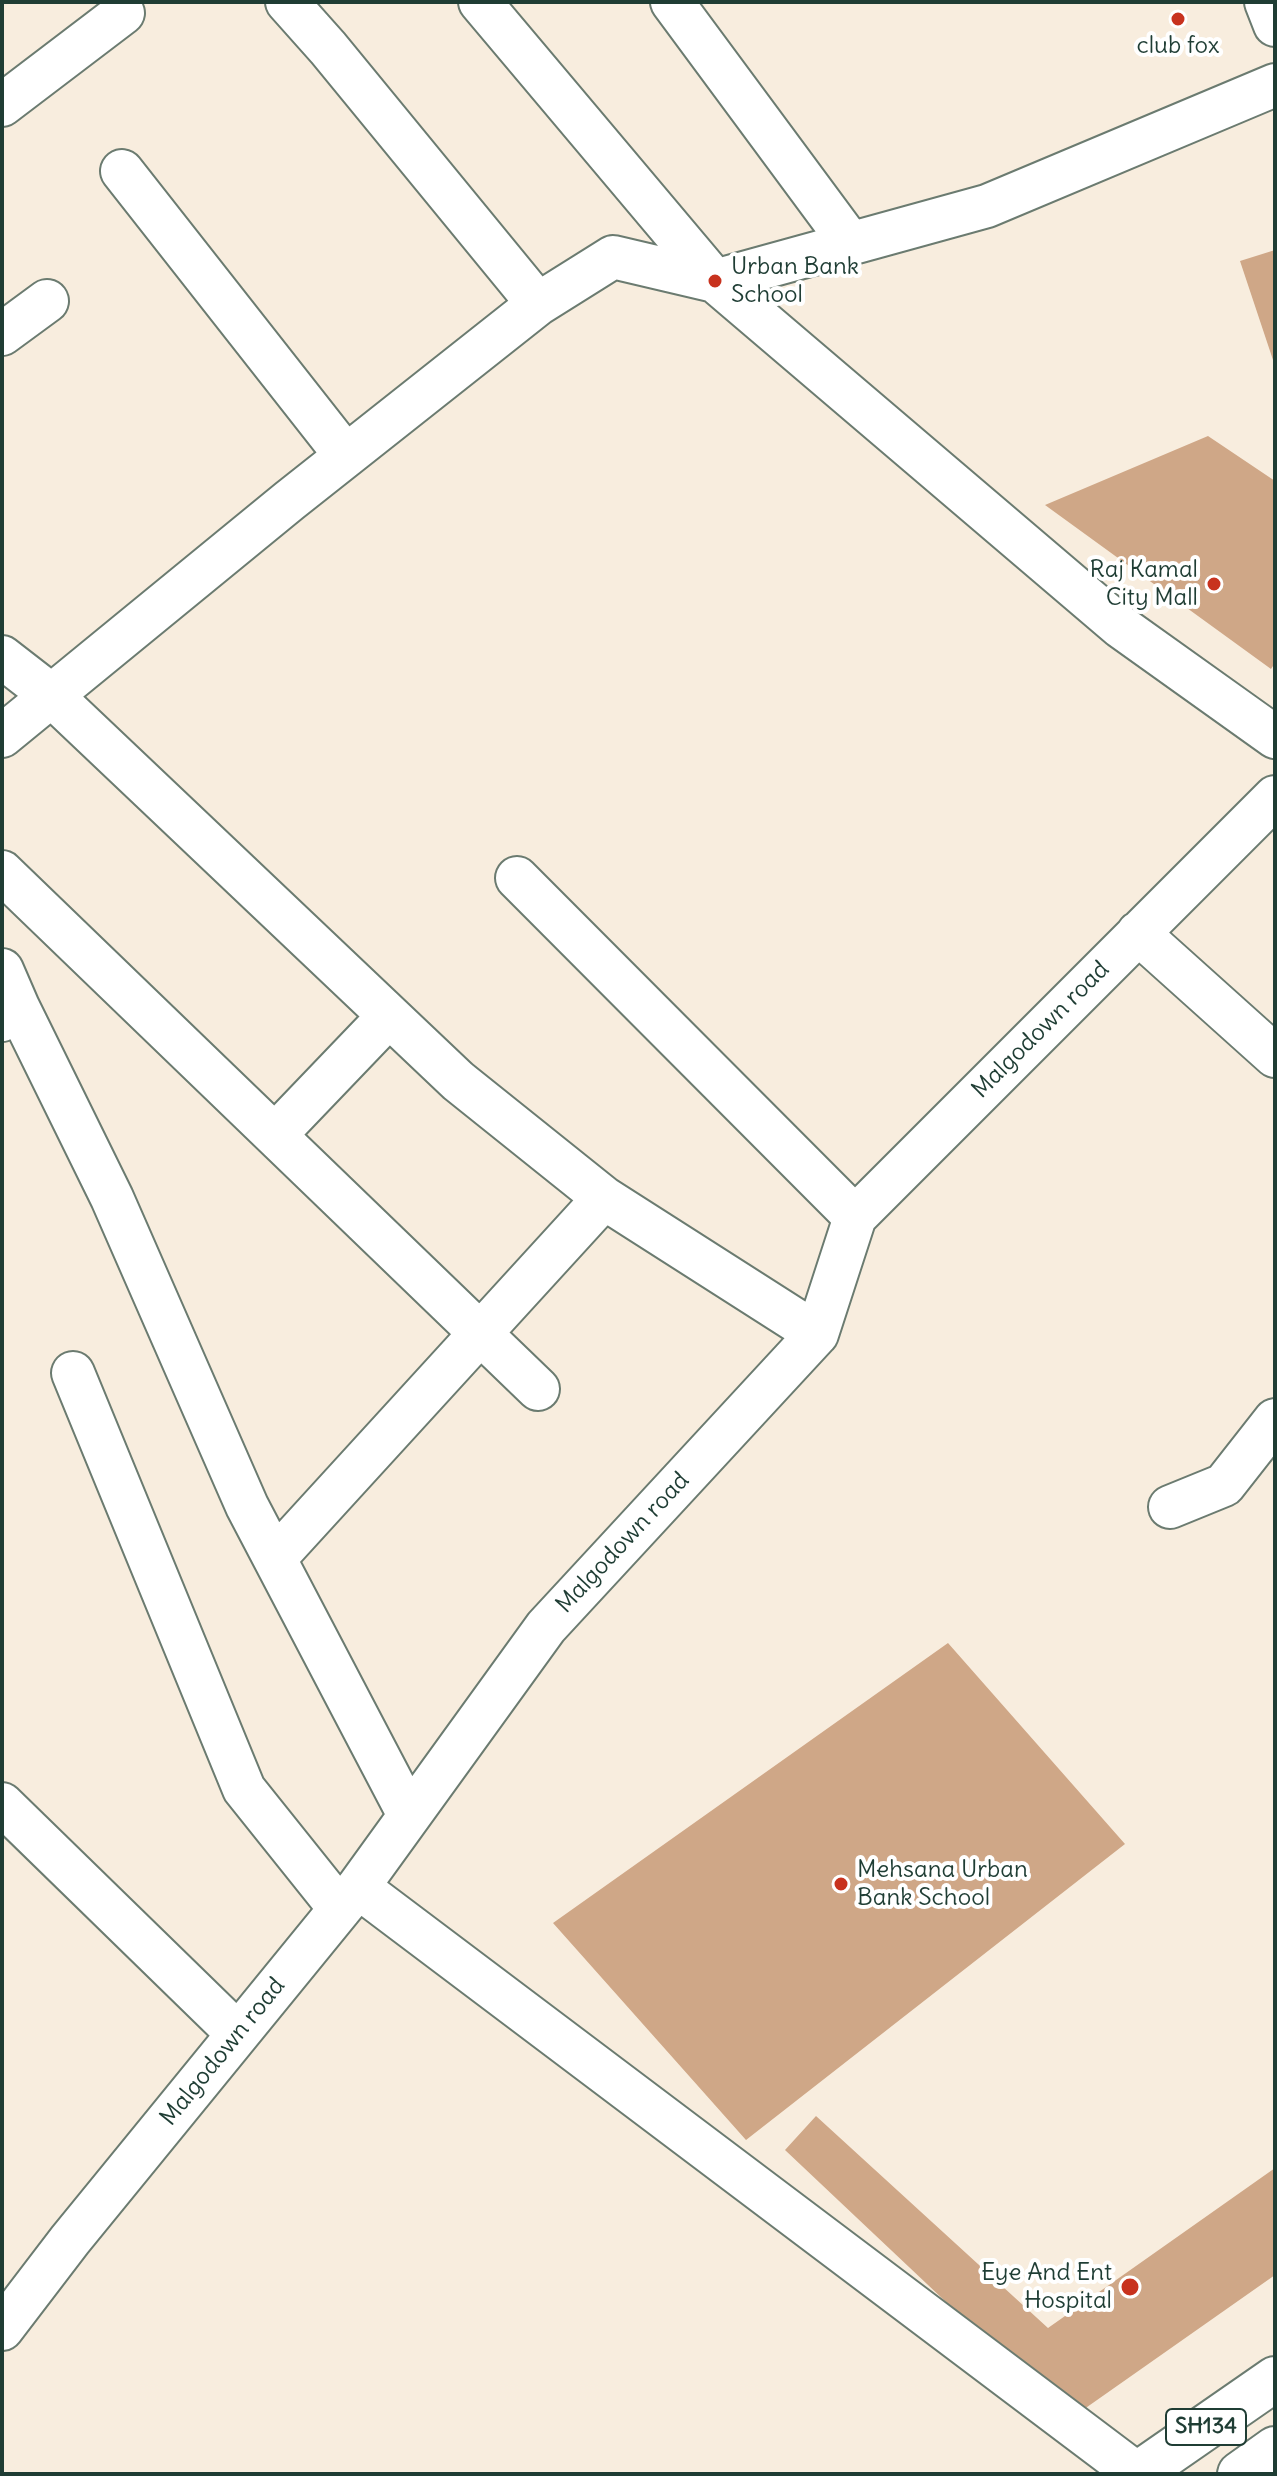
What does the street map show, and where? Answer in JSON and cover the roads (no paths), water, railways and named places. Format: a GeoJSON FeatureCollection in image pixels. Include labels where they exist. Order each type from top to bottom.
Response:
{"type":"FeatureCollection","features":[{"type":"Feature","properties":{"kind":"main road","name":"SH134"},"geometry":{"type":"LineString","coordinates":[[1137,2474],[1275,2379]]}},
{"type":"Feature","properties":{"kind":"main road"},"geometry":{"type":"LineString","coordinates":[[1240,2474],[1275,2449]]}},
{"type":"Feature","properties":{"kind":"street"},"geometry":{"type":"LineString","coordinates":[[287,2],[538,304]]}},
{"type":"Feature","properties":{"kind":"street"},"geometry":{"type":"LineString","coordinates":[[480,2],[715,281],[1121,627],[1275,737]]}},
{"type":"Feature","properties":{"kind":"street"},"geometry":{"type":"LineString","coordinates":[[672,2],[851,244]]}},
{"type":"Feature","properties":{"kind":"street"},"geometry":{"type":"LineString","coordinates":[[1266,2],[1275,25]]}},
{"type":"Feature","properties":{"kind":"street"},"geometry":{"type":"LineString","coordinates":[[2,105],[123,13]]}},
{"type":"Feature","properties":{"kind":"street"},"geometry":{"type":"LineString","coordinates":[[2,736],[538,304],[613,257],[715,281],[987,206],[1275,85]]}},
{"type":"Feature","properties":{"kind":"street"},"geometry":{"type":"LineString","coordinates":[[122,171],[346,456]]}},
{"type":"Feature","properties":{"kind":"street"},"geometry":{"type":"LineString","coordinates":[[2,334],[47,301]]}},
{"type":"Feature","properties":{"kind":"street"},"geometry":{"type":"LineString","coordinates":[[2,657],[51,695],[458,1081],[604,1198],[817,1334]]}},
{"type":"Feature","properties":{"kind":"street","name":"Malgodown road"},"geometry":{"type":"LineString","coordinates":[[2,2329],[70,2240],[349,1898],[546,1627],[817,1334],[855,1217],[1275,797]]}},
{"type":"Feature","properties":{"kind":"street"},"geometry":{"type":"LineString","coordinates":[[2,872],[538,1389]]}},
{"type":"Feature","properties":{"kind":"street"},"geometry":{"type":"LineString","coordinates":[[517,878],[855,1217]]}},
{"type":"Feature","properties":{"kind":"street"},"geometry":{"type":"LineString","coordinates":[[1138,933],[1275,1056]]}},
{"type":"Feature","properties":{"kind":"street"},"geometry":{"type":"LineString","coordinates":[[2,970],[10,1014],[112,1198],[247,1506],[409,1815]]}},
{"type":"Feature","properties":{"kind":"street"},"geometry":{"type":"LineString","coordinates":[[275,1135],[389,1016]]}},
{"type":"Feature","properties":{"kind":"street"},"geometry":{"type":"LineString","coordinates":[[275,1558],[604,1198]]}},
{"type":"Feature","properties":{"kind":"street"},"geometry":{"type":"LineString","coordinates":[[73,1373],[244,1789],[349,1898],[1137,2474]]}},
{"type":"Feature","properties":{"kind":"street"},"geometry":{"type":"LineString","coordinates":[[1170,1507],[1224,1485],[1275,1420]]}},
{"type":"Feature","properties":{"kind":"street"},"geometry":{"type":"LineString","coordinates":[[2,1804],[238,2034]]}},
{"type":"Feature","properties":{"kind":"place","name":"club fox"},"geometry":{"type":"Point","coordinates":[1178,19]}},
{"type":"Feature","properties":{"kind":"place","name":"Urban Bank School"},"geometry":{"type":"Point","coordinates":[715,281]}},
{"type":"Feature","properties":{"kind":"place","name":"Raj Kamal City Mall"},"geometry":{"type":"Point","coordinates":[1214,584]}},
{"type":"Feature","properties":{"kind":"place","name":"Mehsana Urban Bank School"},"geometry":{"type":"Point","coordinates":[841,1884]}},
{"type":"Feature","properties":{"kind":"place","name":"Eye And Ent Hospital"},"geometry":{"type":"Point","coordinates":[1130,2287]}}]}
